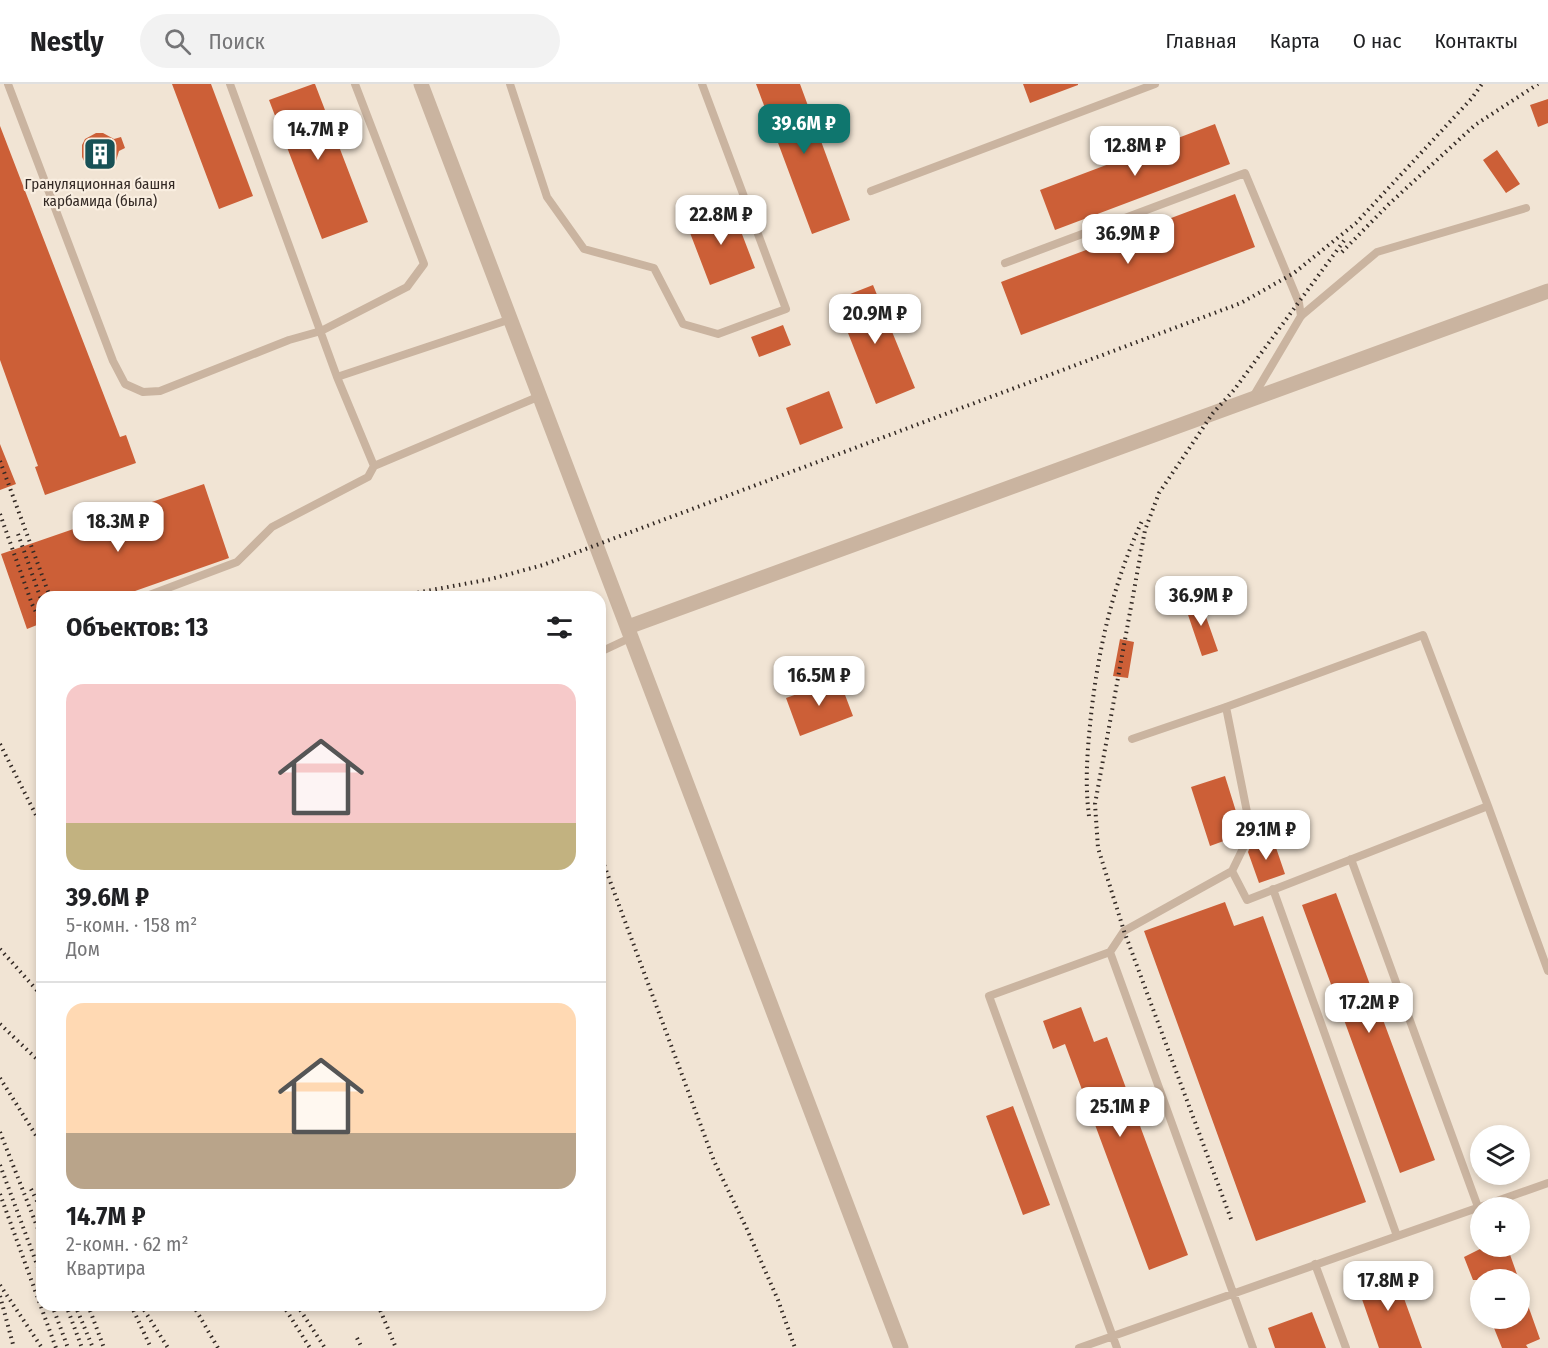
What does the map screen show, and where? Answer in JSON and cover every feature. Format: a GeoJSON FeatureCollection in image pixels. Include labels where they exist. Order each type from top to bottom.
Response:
{"type":"FeatureCollection","features":[{"type":"Feature","properties":{"kind":"street"},"geometry":{"type":"LineString","coordinates":[[421,84],[901,1348]]}},
{"type":"Feature","properties":{"kind":"street"},"geometry":{"type":"LineString","coordinates":[[630,632],[1252,399],[1548,291]]}},
{"type":"Feature","properties":{"kind":"lane"},"geometry":{"type":"LineString","coordinates":[[8,84],[113,361],[125,384],[143,392],[160,392],[289,340],[321,331],[407,287],[424,264],[355,84]]}},
{"type":"Feature","properties":{"kind":"lane"},"geometry":{"type":"LineString","coordinates":[[230,84],[337,377],[374,466]]}},
{"type":"Feature","properties":{"kind":"lane"},"geometry":{"type":"LineString","coordinates":[[510,84],[547,197],[584,249],[654,268],[683,324],[718,334],[786,309],[702,84]]}},
{"type":"Feature","properties":{"kind":"lane"},"geometry":{"type":"LineString","coordinates":[[871,191],[1155,84]]}},
{"type":"Feature","properties":{"kind":"lane"},"geometry":{"type":"LineString","coordinates":[[1005,263],[1245,173],[1299,303],[1301,316]]}},
{"type":"Feature","properties":{"kind":"lane"},"geometry":{"type":"LineString","coordinates":[[1252,399],[1301,316],[1377,252],[1526,208]]}},
{"type":"Feature","properties":{"kind":"lane"},"geometry":{"type":"LineString","coordinates":[[337,377],[511,319]]}},
{"type":"Feature","properties":{"kind":"lane"},"geometry":{"type":"LineString","coordinates":[[160,591],[237,562],[272,527],[368,477],[374,466],[540,396]]}},
{"type":"Feature","properties":{"kind":"lane"},"geometry":{"type":"LineString","coordinates":[[606,648],[630,632]]}},
{"type":"Feature","properties":{"kind":"lane"},"geometry":{"type":"LineString","coordinates":[[1132,739],[1423,635],[1548,971]]}},
{"type":"Feature","properties":{"kind":"lane"},"geometry":{"type":"LineString","coordinates":[[1117,1348],[988,996],[1110,952],[1124,931],[1232,871],[1251,832],[1226,707]]}},
{"type":"Feature","properties":{"kind":"lane"},"geometry":{"type":"LineString","coordinates":[[1232,871],[1246,900],[1488,806]]}},
{"type":"Feature","properties":{"kind":"lane"},"geometry":{"type":"LineString","coordinates":[[1351,859],[1474,1197]]}},
{"type":"Feature","properties":{"kind":"lane"},"geometry":{"type":"LineString","coordinates":[[1273,889],[1396,1236]]}},
{"type":"Feature","properties":{"kind":"lane"},"geometry":{"type":"LineString","coordinates":[[1110,952],[1254,1348]]}},
{"type":"Feature","properties":{"kind":"lane"},"geometry":{"type":"LineString","coordinates":[[1507,1197],[1548,1183]]}},
{"type":"Feature","properties":{"kind":"lane"},"geometry":{"type":"LineString","coordinates":[[1079,1348],[1470,1210]]}},
{"type":"Feature","properties":{"kind":"lane"},"geometry":{"type":"LineString","coordinates":[[1315,1264],[1346,1348]]}},
{"type":"Feature","properties":{"kind":"building"},"geometry":{"type":"Polygon","coordinates":[[[172,84],[211,84],[253,196],[219,209],[172,84]]]}},
{"type":"Feature","properties":{"kind":"building"},"geometry":{"type":"Polygon","coordinates":[[[315,84],[368,222],[322,239],[269,100],[315,84]]]}},
{"type":"Feature","properties":{"kind":"building"},"geometry":{"type":"Polygon","coordinates":[[[756,84],[800,84],[850,220],[812,234],[756,84]]]}},
{"type":"Feature","properties":{"kind":"building"},"geometry":{"type":"Polygon","coordinates":[[[1023,84],[1078,84],[1078,85],[1030,103],[1023,84]]]}},
{"type":"Feature","properties":{"kind":"building"},"geometry":{"type":"Polygon","coordinates":[[[1548,99],[1548,123],[1538,127],[1530,105],[1548,99]]]}},
{"type":"Feature","properties":{"kind":"building"},"geometry":{"type":"Polygon","coordinates":[[[1215,124],[1230,164],[1055,230],[1040,190],[1215,124]]]}},
{"type":"Feature","properties":{"kind":"building"},"geometry":{"type":"Polygon","coordinates":[[[0,126],[120,437],[126,435],[136,463],[45,495],[35,467],[38,466],[0,360],[0,126]]]}},
{"type":"Feature","properties":{"kind":"building","name":"Грануляционная башня карбамида (была)"},"geometry":{"type":"Polygon","coordinates":[[[96,133],[103,133],[114,139],[121,137],[125,148],[119,151],[116,161],[105,169],[93,168],[85,163],[82,157],[82,145],[85,139],[96,133]]]}},
{"type":"Feature","properties":{"kind":"building"},"geometry":{"type":"Polygon","coordinates":[[[1497,150],[1520,184],[1506,193],[1483,160],[1497,150]]]}},
{"type":"Feature","properties":{"kind":"building"},"geometry":{"type":"Polygon","coordinates":[[[1235,194],[1255,247],[1021,335],[1001,282],[1235,194]]]}},
{"type":"Feature","properties":{"kind":"building"},"geometry":{"type":"Polygon","coordinates":[[[732,208],[755,268],[710,285],[687,225],[732,208]]]}},
{"type":"Feature","properties":{"kind":"building"},"geometry":{"type":"Polygon","coordinates":[[[873,285],[915,388],[876,404],[835,300],[873,285]]]}},
{"type":"Feature","properties":{"kind":"building"},"geometry":{"type":"Polygon","coordinates":[[[783,325],[791,345],[759,357],[751,337],[783,325]]]}},
{"type":"Feature","properties":{"kind":"building"},"geometry":{"type":"Polygon","coordinates":[[[829,391],[843,428],[800,445],[786,408],[829,391]]]}},
{"type":"Feature","properties":{"kind":"building"},"geometry":{"type":"Polygon","coordinates":[[[0,444],[16,484],[0,490],[0,444]]]}},
{"type":"Feature","properties":{"kind":"building"},"geometry":{"type":"Polygon","coordinates":[[[204,484],[229,558],[135,591],[36,591],[36,625],[27,629],[1,554],[204,484]]]}},
{"type":"Feature","properties":{"kind":"building"},"geometry":{"type":"Polygon","coordinates":[[[1199,597],[1218,651],[1202,656],[1184,603],[1199,597]]]}},
{"type":"Feature","properties":{"kind":"building"},"geometry":{"type":"Polygon","coordinates":[[[1120,639],[1134,642],[1128,678],[1113,676],[1120,639]]]}},
{"type":"Feature","properties":{"kind":"building"},"geometry":{"type":"Polygon","coordinates":[[[839,679],[853,716],[800,736],[786,698],[839,679]]]}},
{"type":"Feature","properties":{"kind":"building"},"geometry":{"type":"Polygon","coordinates":[[[1225,776],[1243,834],[1210,846],[1191,787],[1225,776]]]}},
{"type":"Feature","properties":{"kind":"building"},"geometry":{"type":"Polygon","coordinates":[[[1273,839],[1285,874],[1259,883],[1248,852],[1250,847],[1273,839]]]}},
{"type":"Feature","properties":{"kind":"building"},"geometry":{"type":"Polygon","coordinates":[[[1336,893],[1435,1160],[1400,1173],[1302,905],[1336,893]]]}},
{"type":"Feature","properties":{"kind":"building"},"geometry":{"type":"Polygon","coordinates":[[[1225,902],[1234,926],[1263,916],[1366,1202],[1256,1241],[1144,931],[1225,902]]]}},
{"type":"Feature","properties":{"kind":"building"},"geometry":{"type":"Polygon","coordinates":[[[1081,1007],[1094,1042],[1107,1037],[1188,1255],[1149,1270],[1065,1044],[1053,1049],[1043,1021],[1081,1007]]]}},
{"type":"Feature","properties":{"kind":"building"},"geometry":{"type":"Polygon","coordinates":[[[1013,1106],[1050,1205],[1023,1215],[986,1116],[1013,1106]]]}},
{"type":"Feature","properties":{"kind":"building"},"geometry":{"type":"Polygon","coordinates":[[[1470,1254],[1470,1257],[1511,1257],[1515,1269],[1470,1269],[1470,1272],[1464,1257],[1470,1254]]]}},
{"type":"Feature","properties":{"kind":"building"},"geometry":{"type":"Polygon","coordinates":[[[1393,1268],[1422,1348],[1379,1348],[1356,1282],[1393,1268]]]}},
{"type":"Feature","properties":{"kind":"building"},"geometry":{"type":"Polygon","coordinates":[[[1530,1311],[1540,1339],[1526,1345],[1528,1348],[1502,1348],[1494,1329],[1530,1329],[1530,1311]]]}},
{"type":"Feature","properties":{"kind":"building"},"geometry":{"type":"Polygon","coordinates":[[[1312,1312],[1326,1348],[1275,1348],[1268,1328],[1312,1312]]]}},
{"type":"Feature","properties":{"kind":"railway"},"geometry":{"type":"LineString","coordinates":[[426,591],[491,579],[543,565],[1241,303],[1294,273],[1356,223],[1472,98],[1482,84]]}},
{"type":"Feature","properties":{"kind":"railway"},"geometry":{"type":"LineString","coordinates":[[1342,252],[1389,204],[1475,125],[1538,84]]}},
{"type":"Feature","properties":{"kind":"railway"},"geometry":{"type":"LineString","coordinates":[[1231,1219],[1124,931],[1098,848],[1095,804],[1145,530],[1159,493],[1213,413],[1234,390],[1346,238]]}},
{"type":"Feature","properties":{"kind":"railway"},"geometry":{"type":"LineString","coordinates":[[0,461],[48,591]]}},
{"type":"Feature","properties":{"kind":"railway"},"geometry":{"type":"LineString","coordinates":[[0,514],[36,612]]}},
{"type":"Feature","properties":{"kind":"railway"},"geometry":{"type":"LineString","coordinates":[[1089,816],[1087,759],[1097,672],[1114,595],[1142,521]]}},
{"type":"Feature","properties":{"kind":"railway"},"geometry":{"type":"LineString","coordinates":[[18,534],[38,591]]}},
{"type":"Feature","properties":{"kind":"railway"},"geometry":{"type":"LineString","coordinates":[[0,744],[36,815]]}},
{"type":"Feature","properties":{"kind":"railway"},"geometry":{"type":"LineString","coordinates":[[606,870],[714,1161],[778,1300],[795,1348]]}},
{"type":"Feature","properties":{"kind":"railway"},"geometry":{"type":"LineString","coordinates":[[0,949],[36,989]]}},
{"type":"Feature","properties":{"kind":"railway"},"geometry":{"type":"LineString","coordinates":[[0,1024],[36,1058]]}},
{"type":"Feature","properties":{"kind":"railway"},"geometry":{"type":"LineString","coordinates":[[0,1078],[36,1135]]}},
{"type":"Feature","properties":{"kind":"railway"},"geometry":{"type":"LineString","coordinates":[[0,1132],[36,1224]]}},
{"type":"Feature","properties":{"kind":"railway"},"geometry":{"type":"LineString","coordinates":[[0,1165],[36,1262]]}},
{"type":"Feature","properties":{"kind":"railway"},"geometry":{"type":"LineString","coordinates":[[31,1189],[36,1199]]}},
{"type":"Feature","properties":{"kind":"railway"},"geometry":{"type":"LineString","coordinates":[[0,1194],[36,1293]]}},
{"type":"Feature","properties":{"kind":"railway"},"geometry":{"type":"LineString","coordinates":[[0,1285],[42,1348]]}},
{"type":"Feature","properties":{"kind":"railway"},"geometry":{"type":"LineString","coordinates":[[0,1296],[14,1348]]}},
{"type":"Feature","properties":{"kind":"railway"},"geometry":{"type":"LineString","coordinates":[[43,1311],[56,1348]]}},
{"type":"Feature","properties":{"kind":"railway"},"geometry":{"type":"LineString","coordinates":[[54,1311],[68,1348]]}},
{"type":"Feature","properties":{"kind":"railway"},"geometry":{"type":"LineString","coordinates":[[68,1311],[82,1348]]}},
{"type":"Feature","properties":{"kind":"railway"},"geometry":{"type":"LineString","coordinates":[[78,1311],[93,1348]]}},
{"type":"Feature","properties":{"kind":"railway"},"geometry":{"type":"LineString","coordinates":[[90,1311],[104,1348]]}},
{"type":"Feature","properties":{"kind":"railway"},"geometry":{"type":"LineString","coordinates":[[134,1311],[151,1348]]}},
{"type":"Feature","properties":{"kind":"railway"},"geometry":{"type":"LineString","coordinates":[[145,1311],[168,1348]]}},
{"type":"Feature","properties":{"kind":"railway"},"geometry":{"type":"LineString","coordinates":[[196,1311],[218,1348]]}},
{"type":"Feature","properties":{"kind":"railway"},"geometry":{"type":"LineString","coordinates":[[287,1311],[310,1348]]}},
{"type":"Feature","properties":{"kind":"railway"},"geometry":{"type":"LineString","coordinates":[[301,1311],[325,1348]]}},
{"type":"Feature","properties":{"kind":"railway"},"geometry":{"type":"LineString","coordinates":[[381,1311],[396,1348]]}},
{"type":"Feature","properties":{"kind":"railway"},"geometry":{"type":"LineString","coordinates":[[357,1338],[362,1348]]}},
{"type":"Feature","properties":{"kind":"place","name":"Грануляционная башня карбамида (была)"},"geometry":{"type":"Point","coordinates":[100,154]}}]}
